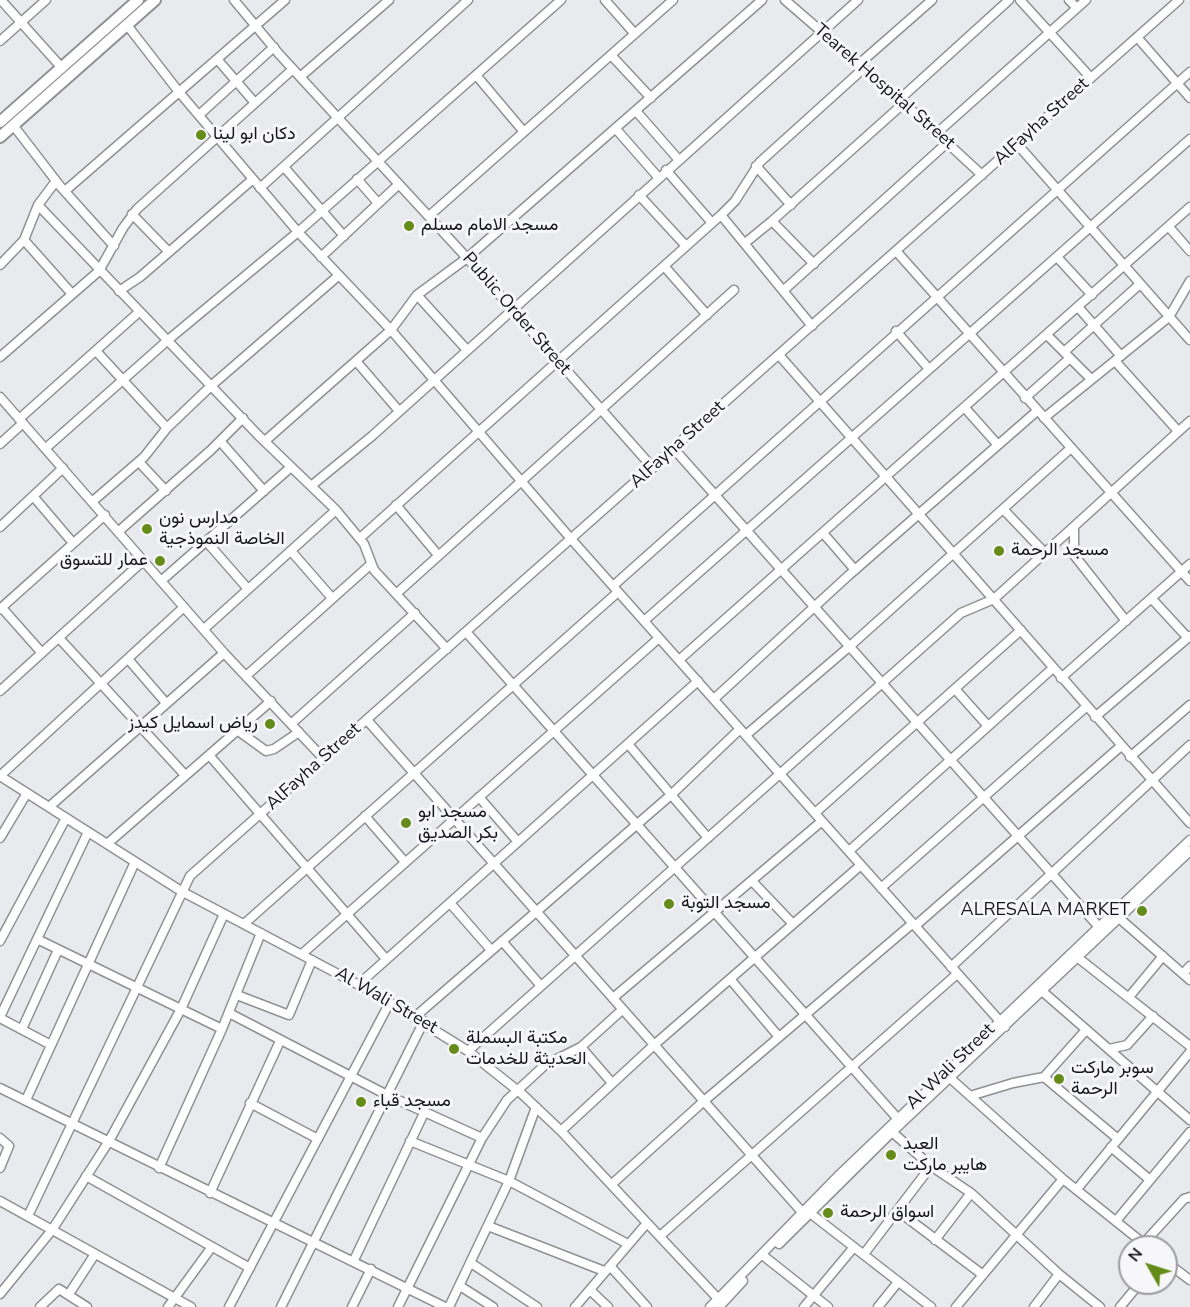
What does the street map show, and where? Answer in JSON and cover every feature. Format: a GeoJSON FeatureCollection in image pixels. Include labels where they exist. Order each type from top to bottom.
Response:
{"type":"FeatureCollection","features":[{"type":"Feature","properties":{"kind":"main road"},"geometry":{"type":"LineString","coordinates":[[0,122],[138,0]]}},
{"type":"Feature","properties":{"kind":"main road"},"geometry":{"type":"LineString","coordinates":[[0,137],[155,0]]}},
{"type":"Feature","properties":{"kind":"street"},"geometry":{"type":"LineString","coordinates":[[1,0],[62,68]]}},
{"type":"Feature","properties":{"kind":"street"},"geometry":{"type":"LineString","coordinates":[[0,41],[46,0]]}},
{"type":"Feature","properties":{"kind":"street","name":"Public Order Street"},"geometry":{"type":"LineString","coordinates":[[234,0],[300,77],[467,258],[653,468]]}},
{"type":"Feature","properties":{"kind":"street"},"geometry":{"type":"LineString","coordinates":[[65,191],[285,0]]}},
{"type":"Feature","properties":{"kind":"street"},"geometry":{"type":"LineString","coordinates":[[300,77],[389,0]]}},
{"type":"Feature","properties":{"kind":"street"},"geometry":{"type":"LineString","coordinates":[[260,188],[468,0]]}},
{"type":"Feature","properties":{"kind":"street"},"geometry":{"type":"LineString","coordinates":[[46,448],[168,340],[298,232],[561,0]]}},
{"type":"Feature","properties":{"kind":"street"},"geometry":{"type":"LineString","coordinates":[[605,0],[635,34]]}},
{"type":"Feature","properties":{"kind":"street"},"geometry":{"type":"LineString","coordinates":[[429,216],[673,0]]}},
{"type":"Feature","properties":{"kind":"street"},"geometry":{"type":"LineString","coordinates":[[265,441],[391,330],[417,296],[467,258],[762,0]]}},
{"type":"Feature","properties":{"kind":"street","name":"Tearek Hospital Street"},"geometry":{"type":"LineString","coordinates":[[785,0],[902,101],[982,175]]}},
{"type":"Feature","properties":{"kind":"street"},"geometry":{"type":"LineString","coordinates":[[311,486],[399,411],[858,0]]}},
{"type":"Feature","properties":{"kind":"street"},"geometry":{"type":"LineString","coordinates":[[360,538],[721,215],[735,201],[756,166],[932,0]]}},
{"type":"Feature","properties":{"kind":"street"},"geometry":{"type":"LineString","coordinates":[[745,243],[791,205],[1009,0]]}},
{"type":"Feature","properties":{"kind":"street"},"geometry":{"type":"LineString","coordinates":[[1020,0],[1091,78]]}},
{"type":"Feature","properties":{"kind":"street"},"geometry":{"type":"LineString","coordinates":[[1069,0],[1077,8]]}},
{"type":"Feature","properties":{"kind":"street"},"geometry":{"type":"LineString","coordinates":[[937,133],[1086,0]]}},
{"type":"Feature","properties":{"kind":"street","name":"AlFayha Street"},"geometry":{"type":"LineString","coordinates":[[28,1216],[190,876],[674,450],[1179,0]]}},
{"type":"Feature","properties":{"kind":"street"},"geometry":{"type":"LineString","coordinates":[[128,25],[179,92],[298,232],[391,330],[615,589],[1002,1024]]}},
{"type":"Feature","properties":{"kind":"street"},"geometry":{"type":"LineString","coordinates":[[1137,38],[1190,98]]}},
{"type":"Feature","properties":{"kind":"street"},"geometry":{"type":"LineString","coordinates":[[199,115],[274,47]]}},
{"type":"Feature","properties":{"kind":"street"},"geometry":{"type":"LineString","coordinates":[[611,54],[651,98]]}},
{"type":"Feature","properties":{"kind":"street"},"geometry":{"type":"LineString","coordinates":[[217,59],[255,103]]}},
{"type":"Feature","properties":{"kind":"street"},"geometry":{"type":"LineString","coordinates":[[0,357],[99,271],[132,214],[293,69]]}},
{"type":"Feature","properties":{"kind":"street"},"geometry":{"type":"LineString","coordinates":[[244,924],[513,685],[714,495],[819,400],[1190,72]]}},
{"type":"Feature","properties":{"kind":"street"},"geometry":{"type":"LineString","coordinates":[[476,75],[524,132]]}},
{"type":"Feature","properties":{"kind":"street"},"geometry":{"type":"LineString","coordinates":[[636,111],[678,159]]}},
{"type":"Feature","properties":{"kind":"street"},"geometry":{"type":"LineString","coordinates":[[13,125],[56,181],[114,246]]}},
{"type":"Feature","properties":{"kind":"street"},"geometry":{"type":"LineString","coordinates":[[616,129],[658,177]]}},
{"type":"Feature","properties":{"kind":"street"},"geometry":{"type":"LineString","coordinates":[[645,621],[1190,139]]}},
{"type":"Feature","properties":{"kind":"street"},"geometry":{"type":"LineString","coordinates":[[784,290],[948,142]]}},
{"type":"Feature","properties":{"kind":"street"},"geometry":{"type":"LineString","coordinates":[[1017,144],[1190,340]]}},
{"type":"Feature","properties":{"kind":"street"},"geometry":{"type":"LineString","coordinates":[[756,166],[791,205]]}},
{"type":"Feature","properties":{"kind":"street"},"geometry":{"type":"LineString","coordinates":[[284,167],[344,236]]}},
{"type":"Feature","properties":{"kind":"street"},"geometry":{"type":"LineString","coordinates":[[666,170],[712,223]]}},
{"type":"Feature","properties":{"kind":"street"},"geometry":{"type":"LineString","coordinates":[[119,291],[140,278],[253,179]]}},
{"type":"Feature","properties":{"kind":"street"},"geometry":{"type":"LineString","coordinates":[[357,179],[378,203]]}},
{"type":"Feature","properties":{"kind":"street"},"geometry":{"type":"LineString","coordinates":[[0,266],[24,240],[38,205],[56,181]]}},
{"type":"Feature","properties":{"kind":"street"},"geometry":{"type":"LineString","coordinates":[[321,257],[399,184]]}},
{"type":"Feature","properties":{"kind":"street"},"geometry":{"type":"LineString","coordinates":[[639,195],[686,246]]}},
{"type":"Feature","properties":{"kind":"street"},"geometry":{"type":"LineString","coordinates":[[38,205],[265,441],[336,510],[360,538],[370,565],[447,649]]}},
{"type":"Feature","properties":{"kind":"street"},"geometry":{"type":"LineString","coordinates":[[679,660],[1190,207]]}},
{"type":"Feature","properties":{"kind":"street"},"geometry":{"type":"LineString","coordinates":[[132,214],[169,252]]}},
{"type":"Feature","properties":{"kind":"street"},"geometry":{"type":"LineString","coordinates":[[721,215],[812,326]]}},
{"type":"Feature","properties":{"kind":"street"},"geometry":{"type":"LineString","coordinates":[[772,221],[814,264]]}},
{"type":"Feature","properties":{"kind":"street"},"geometry":{"type":"LineString","coordinates":[[1169,227],[1190,251]]}},
{"type":"Feature","properties":{"kind":"street"},"geometry":{"type":"LineString","coordinates":[[24,240],[72,294]]}},
{"type":"Feature","properties":{"kind":"street"},"geometry":{"type":"LineString","coordinates":[[896,250],[1025,398],[1190,581]]}},
{"type":"Feature","properties":{"kind":"street"},"geometry":{"type":"LineString","coordinates":[[1057,257],[1092,295]]}},
{"type":"Feature","properties":{"kind":"street"},"geometry":{"type":"LineString","coordinates":[[664,266],[708,315]]}},
{"type":"Feature","properties":{"kind":"street"},"geometry":{"type":"LineString","coordinates":[[93,501],[139,462],[167,428],[212,385],[338,276]]}},
{"type":"Feature","properties":{"kind":"street"},"geometry":{"type":"LineString","coordinates":[[714,699],[855,570],[998,445],[1091,379],[1169,317],[1190,281]]}},
{"type":"Feature","properties":{"kind":"street"},"geometry":{"type":"LineString","coordinates":[[1025,398],[1094,325],[1140,284]]}},
{"type":"Feature","properties":{"kind":"street"},"geometry":{"type":"LineString","coordinates":[[396,594],[734,290]]}},
{"type":"Feature","properties":{"kind":"street"},"geometry":{"type":"LineString","coordinates":[[417,296],[467,350]]}},
{"type":"Feature","properties":{"kind":"street"},"geometry":{"type":"LineString","coordinates":[[1078,307],[1178,431]]}},
{"type":"Feature","properties":{"kind":"street"},"geometry":{"type":"LineString","coordinates":[[0,444],[21,421],[139,312]]}},
{"type":"Feature","properties":{"kind":"street"},"geometry":{"type":"LineString","coordinates":[[896,331],[929,369]]}},
{"type":"Feature","properties":{"kind":"street"},"geometry":{"type":"LineString","coordinates":[[1047,335],[1091,379]]}},
{"type":"Feature","properties":{"kind":"street"},"geometry":{"type":"LineString","coordinates":[[96,351],[167,428]]}},
{"type":"Feature","properties":{"kind":"street"},"geometry":{"type":"LineString","coordinates":[[779,355],[1190,823]]}},
{"type":"Feature","properties":{"kind":"street"},"geometry":{"type":"LineString","coordinates":[[356,361],[399,411]]}},
{"type":"Feature","properties":{"kind":"street"},"geometry":{"type":"LineString","coordinates":[[0,397],[224,652],[323,758]]}},
{"type":"Feature","properties":{"kind":"street"},"geometry":{"type":"LineString","coordinates":[[965,408],[998,445]]}},
{"type":"Feature","properties":{"kind":"street"},"geometry":{"type":"LineString","coordinates":[[118,531],[166,491],[243,418]]}},
{"type":"Feature","properties":{"kind":"street"},"geometry":{"type":"LineString","coordinates":[[468,1051],[961,613],[994,599],[1190,421]]}},
{"type":"Feature","properties":{"kind":"street"},"geometry":{"type":"LineString","coordinates":[[220,441],[264,491]]}},
{"type":"Feature","properties":{"kind":"street"},"geometry":{"type":"LineString","coordinates":[[285,1306],[387,1095],[420,1019],[491,950],[743,732],[850,646],[1071,448]]}},
{"type":"Feature","properties":{"kind":"street"},"geometry":{"type":"LineString","coordinates":[[674,450],[1099,927]]}},
{"type":"Feature","properties":{"kind":"street"},"geometry":{"type":"LineString","coordinates":[[139,462],[166,491]]}},
{"type":"Feature","properties":{"kind":"street"},"geometry":{"type":"LineString","coordinates":[[161,581],[291,467]]}},
{"type":"Feature","properties":{"kind":"street"},"geometry":{"type":"LineString","coordinates":[[0,527],[63,468]]}},
{"type":"Feature","properties":{"kind":"street"},"geometry":{"type":"LineString","coordinates":[[33,496],[73,543]]}},
{"type":"Feature","properties":{"kind":"street"},"geometry":{"type":"LineString","coordinates":[[396,505],[438,555]]}},
{"type":"Feature","properties":{"kind":"street"},"geometry":{"type":"LineString","coordinates":[[1003,509],[1044,553]]}},
{"type":"Feature","properties":{"kind":"street"},"geometry":{"type":"LineString","coordinates":[[204,629],[336,510]]}},
{"type":"Feature","properties":{"kind":"street"},"geometry":{"type":"LineString","coordinates":[[42,653],[1,609],[105,515]]}},
{"type":"Feature","properties":{"kind":"street"},"geometry":{"type":"LineString","coordinates":[[1074,527],[1074,555],[1126,621]]}},
{"type":"Feature","properties":{"kind":"street"},"geometry":{"type":"LineString","coordinates":[[823,533],[855,570]]}},
{"type":"Feature","properties":{"kind":"street"},"geometry":{"type":"LineString","coordinates":[[206,541],[248,589]]}},
{"type":"Feature","properties":{"kind":"street"},"geometry":{"type":"LineString","coordinates":[[291,551],[332,598]]}},
{"type":"Feature","properties":{"kind":"street"},"geometry":{"type":"LineString","coordinates":[[0,691],[143,561]]}},
{"type":"Feature","properties":{"kind":"street"},"geometry":{"type":"LineString","coordinates":[[1061,678],[1190,564]]}},
{"type":"Feature","properties":{"kind":"street"},"geometry":{"type":"LineString","coordinates":[[246,676],[370,565]]}},
{"type":"Feature","properties":{"kind":"street"},"geometry":{"type":"LineString","coordinates":[[1095,717],[1189,637],[1152,599]]}},
{"type":"Feature","properties":{"kind":"street"},"geometry":{"type":"LineString","coordinates":[[0,776],[184,607]]}},
{"type":"Feature","properties":{"kind":"street"},"geometry":{"type":"LineString","coordinates":[[291,723],[415,613]]}},
{"type":"Feature","properties":{"kind":"street"},"geometry":{"type":"LineString","coordinates":[[815,813],[1021,630]]}},
{"type":"Feature","properties":{"kind":"street"},"geometry":{"type":"LineString","coordinates":[[467,633],[898,1119]]}},
{"type":"Feature","properties":{"kind":"street"},"geometry":{"type":"LineString","coordinates":[[59,638],[184,775]]}},
{"type":"Feature","properties":{"kind":"street"},"geometry":{"type":"LineString","coordinates":[[302,954],[660,638]]}},
{"type":"Feature","properties":{"kind":"street"},"geometry":{"type":"LineString","coordinates":[[49,807],[224,652]]}},
{"type":"Feature","properties":{"kind":"street"},"geometry":{"type":"LineString","coordinates":[[128,659],[166,703]]}},
{"type":"Feature","properties":{"kind":"street"},"geometry":{"type":"LineString","coordinates":[[849,851],[1053,668]]}},
{"type":"Feature","properties":{"kind":"street"},"geometry":{"type":"LineString","coordinates":[[359,984],[698,681]]}},
{"type":"Feature","properties":{"kind":"street"},"geometry":{"type":"LineString","coordinates":[[956,689],[988,726]]}},
{"type":"Feature","properties":{"kind":"street"},"geometry":{"type":"LineString","coordinates":[[107,844],[271,701]]}},
{"type":"Feature","properties":{"kind":"street"},"geometry":{"type":"LineString","coordinates":[[1130,757],[1190,705]]}},
{"type":"Feature","properties":{"kind":"street"},"geometry":{"type":"LineString","coordinates":[[882,888],[1086,707]]}},
{"type":"Feature","properties":{"kind":"street"},"geometry":{"type":"LineString","coordinates":[[367,720],[622,1010],[806,1213],[864,1254],[931,1307]]}},
{"type":"Feature","properties":{"kind":"street"},"geometry":{"type":"LineString","coordinates":[[237,730],[266,751],[274,749],[299,732]]}},
{"type":"Feature","properties":{"kind":"street"},"geometry":{"type":"LineString","coordinates":[[628,744],[708,838]]}},
{"type":"Feature","properties":{"kind":"street"},"geometry":{"type":"LineString","coordinates":[[660,1236],[753,1157],[852,1067],[954,970],[1050,873],[1190,745]]}},
{"type":"Feature","properties":{"kind":"street"},"geometry":{"type":"LineString","coordinates":[[612,1184],[778,1037],[914,925],[1121,746]]}},
{"type":"Feature","properties":{"kind":"street"},"geometry":{"type":"LineString","coordinates":[[209,755],[386,959]]}},
{"type":"Feature","properties":{"kind":"street","name":"Al Wali Street"},"geometry":{"type":"LineString","coordinates":[[0,776],[181,891],[359,984],[420,1019],[468,1051],[536,1107],[561,1131],[660,1236],[719,1303]]}},
{"type":"Feature","properties":{"kind":"street"},"geometry":{"type":"LineString","coordinates":[[0,838],[27,793]]}},
{"type":"Feature","properties":{"kind":"street"},"geometry":{"type":"LineString","coordinates":[[479,797],[518,842]]}},
{"type":"Feature","properties":{"kind":"street"},"geometry":{"type":"LineString","coordinates":[[365,816],[405,862]]}},
{"type":"Feature","properties":{"kind":"street"},"geometry":{"type":"LineString","coordinates":[[0,941],[66,818]]}},
{"type":"Feature","properties":{"kind":"street"},"geometry":{"type":"LineString","coordinates":[[613,998],[822,821]]}},
{"type":"Feature","properties":{"kind":"street"},"geometry":{"type":"LineString","coordinates":[[51,1045],[0,1017],[88,832]]}},
{"type":"Feature","properties":{"kind":"street","name":"Al Wali Street"},"geometry":{"type":"LineString","coordinates":[[710,1307],[719,1303],[806,1213],[950,1078],[1099,927],[1190,840]]}},
{"type":"Feature","properties":{"kind":"street","name":"Al Wali Street"},"geometry":{"type":"LineString","coordinates":[[719,1303],[898,1119],[1002,1024],[1042,991],[1190,851]]}},
{"type":"Feature","properties":{"kind":"street"},"geometry":{"type":"LineString","coordinates":[[26,1100],[135,862]]}},
{"type":"Feature","properties":{"kind":"street"},"geometry":{"type":"LineString","coordinates":[[561,1131],[654,1045],[861,865]]}},
{"type":"Feature","properties":{"kind":"street"},"geometry":{"type":"LineString","coordinates":[[752,881],[793,924]]}},
{"type":"Feature","properties":{"kind":"street"},"geometry":{"type":"LineString","coordinates":[[450,903],[491,950]]}},
{"type":"Feature","properties":{"kind":"street"},"geometry":{"type":"LineString","coordinates":[[0,1294],[52,1230],[109,1141],[181,1009],[224,914]]}},
{"type":"Feature","properties":{"kind":"street"},"geometry":{"type":"LineString","coordinates":[[1119,918],[1187,977],[1190,966]]}},
{"type":"Feature","properties":{"kind":"street"},"geometry":{"type":"LineString","coordinates":[[159,1168],[237,995],[261,933]]}},
{"type":"Feature","properties":{"kind":"street"},"geometry":{"type":"LineString","coordinates":[[38,939],[87,965],[222,1029]]}},
{"type":"Feature","properties":{"kind":"street"},"geometry":{"type":"LineString","coordinates":[[502,941],[541,986]]}},
{"type":"Feature","properties":{"kind":"street"},"geometry":{"type":"LineString","coordinates":[[22,1029],[58,950]]}},
{"type":"Feature","properties":{"kind":"street"},"geometry":{"type":"LineString","coordinates":[[1077,957],[1190,1046]]}},
{"type":"Feature","properties":{"kind":"street"},"geometry":{"type":"LineString","coordinates":[[1129,997],[1163,957]]}},
{"type":"Feature","properties":{"kind":"street"},"geometry":{"type":"LineString","coordinates":[[237,995],[289,1015],[312,960]]}},
{"type":"Feature","properties":{"kind":"street"},"geometry":{"type":"LineString","coordinates":[[730,980],[778,1037]]}},
{"type":"Feature","properties":{"kind":"street"},"geometry":{"type":"LineString","coordinates":[[1042,991],[1190,1120]]}},
{"type":"Feature","properties":{"kind":"street"},"geometry":{"type":"LineString","coordinates":[[229,1307],[390,1002]]}},
{"type":"Feature","properties":{"kind":"street"},"geometry":{"type":"LineString","coordinates":[[398,1307],[482,1138],[516,1090],[545,1065],[581,1047],[622,1010]]}},
{"type":"Feature","properties":{"kind":"street"},"geometry":{"type":"LineString","coordinates":[[229,1013],[387,1095],[425,1110],[482,1138]]}},
{"type":"Feature","properties":{"kind":"street"},"geometry":{"type":"LineString","coordinates":[[1108,1049],[1127,1045],[1153,1016]]}},
{"type":"Feature","properties":{"kind":"street"},"geometry":{"type":"LineString","coordinates":[[970,1096],[1013,1083],[1044,1077],[1086,1030]]}},
{"type":"Feature","properties":{"kind":"street"},"geometry":{"type":"LineString","coordinates":[[210,1193],[280,1041]]}},
{"type":"Feature","properties":{"kind":"street"},"geometry":{"type":"LineString","coordinates":[[581,1047],[612,1083]]}},
{"type":"Feature","properties":{"kind":"street"},"geometry":{"type":"LineString","coordinates":[[1077,1189],[1190,1052]]}},
{"type":"Feature","properties":{"kind":"street"},"geometry":{"type":"LineString","coordinates":[[1044,1077],[1118,1139]]}},
{"type":"Feature","properties":{"kind":"street"},"geometry":{"type":"LineString","coordinates":[[950,1078],[1063,1179],[1133,1235]]}},
{"type":"Feature","properties":{"kind":"street"},"geometry":{"type":"LineString","coordinates":[[0,1088],[210,1193],[354,1260],[447,1307],[460,1286],[509,1181],[536,1107]]}},
{"type":"Feature","properties":{"kind":"street"},"geometry":{"type":"LineString","coordinates":[[250,1104],[318,1139]]}},
{"type":"Feature","properties":{"kind":"street"},"geometry":{"type":"LineString","coordinates":[[354,1260],[425,1110]]}},
{"type":"Feature","properties":{"kind":"street"},"geometry":{"type":"LineString","coordinates":[[892,1132],[931,1166],[971,1193],[1059,1274],[1100,1307]]}},
{"type":"Feature","properties":{"kind":"street"},"geometry":{"type":"LineString","coordinates":[[1116,1221],[1190,1132]]}},
{"type":"Feature","properties":{"kind":"street"},"geometry":{"type":"LineString","coordinates":[[0,1138],[9,1146],[0,1168]]}},
{"type":"Feature","properties":{"kind":"street"},"geometry":{"type":"LineString","coordinates":[[410,1141],[509,1181],[628,1244]]}},
{"type":"Feature","properties":{"kind":"street"},"geometry":{"type":"LineString","coordinates":[[1111,1147],[1150,1180]]}},
{"type":"Feature","properties":{"kind":"street"},"geometry":{"type":"LineString","coordinates":[[864,1254],[931,1166]]}},
{"type":"Feature","properties":{"kind":"street"},"geometry":{"type":"LineString","coordinates":[[86,1176],[250,1268]]}},
{"type":"Feature","properties":{"kind":"street"},"geometry":{"type":"LineString","coordinates":[[956,1307],[1063,1179]]}},
{"type":"Feature","properties":{"kind":"street"},"geometry":{"type":"LineString","coordinates":[[935,1240],[971,1193]]}},
{"type":"Feature","properties":{"kind":"street"},"geometry":{"type":"LineString","coordinates":[[1153,1235],[1184,1199],[1190,1197]]}},
{"type":"Feature","properties":{"kind":"street"},"geometry":{"type":"LineString","coordinates":[[1,1204],[28,1216],[190,1307]]}},
{"type":"Feature","properties":{"kind":"street"},"geometry":{"type":"LineString","coordinates":[[898,1211],[983,1275]]}},
{"type":"Feature","properties":{"kind":"street"},"geometry":{"type":"LineString","coordinates":[[576,1307],[647,1223]]}},
{"type":"Feature","properties":{"kind":"street"},"geometry":{"type":"LineString","coordinates":[[488,1226],[607,1269],[647,1307]]}},
{"type":"Feature","properties":{"kind":"street"},"geometry":{"type":"LineString","coordinates":[[804,1307],[854,1247]]}},
{"type":"Feature","properties":{"kind":"street"},"geometry":{"type":"LineString","coordinates":[[168,1307],[212,1248]]}},
{"type":"Feature","properties":{"kind":"street"},"geometry":{"type":"LineString","coordinates":[[69,1294],[95,1254]]}},
{"type":"Feature","properties":{"kind":"street"},"geometry":{"type":"LineString","coordinates":[[765,1257],[828,1307]]}},
{"type":"Feature","properties":{"kind":"street"},"geometry":{"type":"LineString","coordinates":[[471,1263],[537,1307]]}},
{"type":"Feature","properties":{"kind":"street"},"geometry":{"type":"LineString","coordinates":[[352,1307],[371,1269]]}},
{"type":"Feature","properties":{"kind":"street"},"geometry":{"type":"LineString","coordinates":[[1034,1307],[1059,1274]]}},
{"type":"Feature","properties":{"kind":"street"},"geometry":{"type":"LineString","coordinates":[[878,1307],[898,1282]]}},
{"type":"Feature","properties":{"kind":"street"},"geometry":{"type":"LineString","coordinates":[[460,1286],[493,1307]]}},
{"type":"Feature","properties":{"kind":"street"},"geometry":{"type":"LineString","coordinates":[[39,1307],[57,1289],[69,1294],[87,1307]]}},
{"type":"Feature","properties":{"kind":"street"},"geometry":{"type":"LineString","coordinates":[[590,1290],[608,1307]]}},
{"type":"Feature","properties":{"kind":"street"},"geometry":{"type":"LineString","coordinates":[[1120,1307],[1130,1295]]}},
{"type":"Feature","properties":{"kind":"place","name":"دكان ابو لينا"},"geometry":{"type":"Point","coordinates":[201,135]}},
{"type":"Feature","properties":{"kind":"place","name":"مسجد الامام مسلم"},"geometry":{"type":"Point","coordinates":[409,226]}},
{"type":"Feature","properties":{"kind":"place","name":"مدارس نون الخاصة النموذجية"},"geometry":{"type":"Point","coordinates":[147,529]}},
{"type":"Feature","properties":{"kind":"place","name":"مسجد الرحمة"},"geometry":{"type":"Point","coordinates":[999,551]}},
{"type":"Feature","properties":{"kind":"place","name":"عمار للتسوق"},"geometry":{"type":"Point","coordinates":[160,561]}},
{"type":"Feature","properties":{"kind":"place","name":"رياض اسمايل كيدز"},"geometry":{"type":"Point","coordinates":[270,724]}},
{"type":"Feature","properties":{"kind":"place","name":"مسجد ابو بكر الصديق"},"geometry":{"type":"Point","coordinates":[406,823]}},
{"type":"Feature","properties":{"kind":"place","name":"مسجد التوبة"},"geometry":{"type":"Point","coordinates":[669,904]}},
{"type":"Feature","properties":{"kind":"place","name":"ALRESALA MARKET"},"geometry":{"type":"Point","coordinates":[1142,911]}},
{"type":"Feature","properties":{"kind":"place","name":"مكتبة البسملة الحديثة للخدمات"},"geometry":{"type":"Point","coordinates":[454,1049]}},
{"type":"Feature","properties":{"kind":"place","name":"سوبر ماركت الرحمة"},"geometry":{"type":"Point","coordinates":[1059,1079]}},
{"type":"Feature","properties":{"kind":"place","name":"مسجد قباء"},"geometry":{"type":"Point","coordinates":[361,1102]}},
{"type":"Feature","properties":{"kind":"place","name":"العبد هايبر ماركت"},"geometry":{"type":"Point","coordinates":[891,1155]}},
{"type":"Feature","properties":{"kind":"place","name":"اسواق الرحمة"},"geometry":{"type":"Point","coordinates":[828,1213]}}]}
